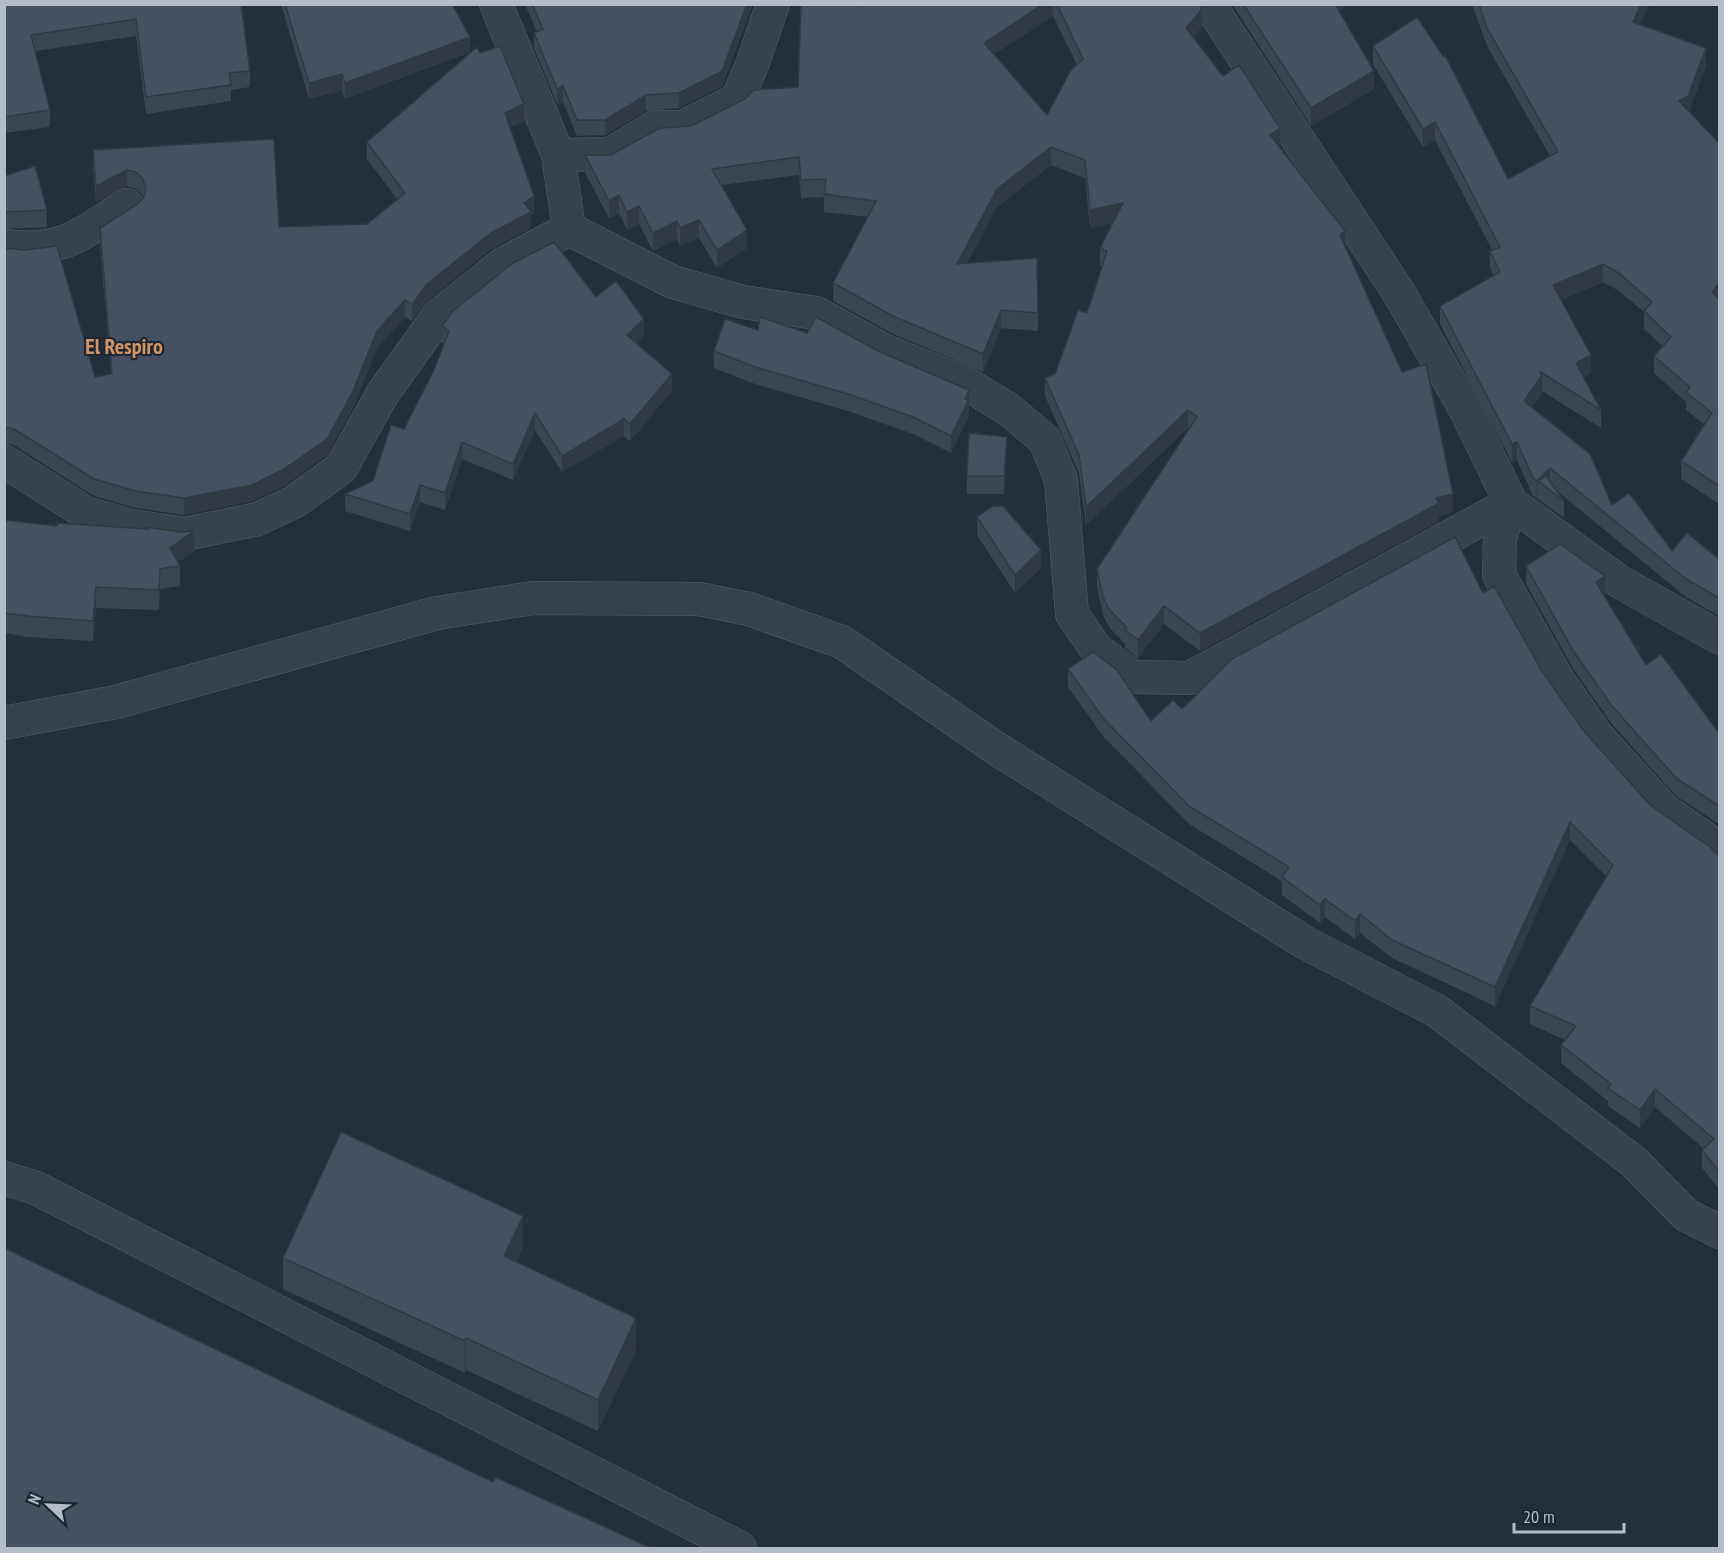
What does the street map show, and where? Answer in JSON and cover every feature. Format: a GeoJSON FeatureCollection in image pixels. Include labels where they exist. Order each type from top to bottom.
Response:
{"type":"FeatureCollection","features":[{"type":"Feature","properties":{"kind":"street"},"geometry":{"type":"LineString","coordinates":[[496,4],[558,155],[568,229]]}},
{"type":"Feature","properties":{"kind":"street"},"geometry":{"type":"LineString","coordinates":[[558,155],[610,154],[655,127],[683,127],[736,100],[752,65],[773,4]]}},
{"type":"Feature","properties":{"kind":"street"},"geometry":{"type":"LineString","coordinates":[[1209,4],[1399,293],[1466,410],[1511,503],[1620,582],[1719,638]]}},
{"type":"Feature","properties":{"kind":"street"},"geometry":{"type":"LineString","coordinates":[[4,246],[32,249],[64,243],[127,205]]}},
{"type":"Feature","properties":{"kind":"street"},"geometry":{"type":"LineString","coordinates":[[568,229],[673,282],[743,302],[816,313],[885,351],[967,384],[1008,409],[1045,440],[1061,480],[1072,614],[1096,649],[1133,677],[1190,678],[1511,503]]}},
{"type":"Feature","properties":{"kind":"street"},"geometry":{"type":"LineString","coordinates":[[4,461],[86,513],[132,526],[185,534],[258,519],[294,502],[341,468],[383,393],[439,315],[502,264],[568,229]]}},
{"type":"Feature","properties":{"kind":"street"},"geometry":{"type":"LineString","coordinates":[[1511,503],[1500,538],[1499,575],[1558,680],[1597,736],[1664,810],[1719,849]]}},
{"type":"Feature","properties":{"kind":"street"},"geometry":{"type":"LineString","coordinates":[[4,723],[116,702],[437,613],[523,600],[699,599],[750,609],[842,642],[997,748],[1304,942],[1437,1011],[1634,1162],[1686,1215],[1719,1232]]}},
{"type":"Feature","properties":{"kind":"street"},"geometry":{"type":"LineString","coordinates":[[4,1178],[36,1188],[741,1548]]}},
{"type":"Feature","properties":{"kind":"building"},"geometry":{"type":"Polygon","coordinates":[[[4,4],[241,4],[250,71],[229,73],[231,85],[146,97],[136,19],[31,35],[50,110],[4,117],[4,4]]]}},
{"type":"Feature","properties":{"kind":"building"},"geometry":{"type":"Polygon","coordinates":[[[285,4],[452,4],[470,37],[345,83],[342,74],[309,83],[285,4]]]}},
{"type":"Feature","properties":{"kind":"building"},"geometry":{"type":"Polygon","coordinates":[[[532,4],[747,4],[722,71],[679,93],[646,95],[605,120],[577,120],[563,86],[557,89],[534,33],[543,29],[532,4]]]}},
{"type":"Feature","properties":{"kind":"building"},"geometry":{"type":"Polygon","coordinates":[[[801,4],[860,4],[860,6],[873,4],[1043,4],[984,43],[1047,115],[1071,70],[1083,59],[1057,4],[1199,4],[1202,9],[1186,28],[1223,76],[1239,65],[1280,128],[1270,135],[1345,231],[1340,235],[1402,372],[1426,364],[1453,494],[1436,498],[1439,503],[1200,633],[1164,606],[1138,640],[1125,630],[1127,628],[1109,609],[1103,597],[1097,569],[1197,417],[1188,410],[1086,507],[1079,455],[1045,378],[1055,374],[1078,310],[1087,313],[1107,251],[1100,248],[1123,203],[1090,210],[1085,160],[1051,147],[997,189],[957,264],[1037,258],[1038,313],[1001,310],[983,354],[893,316],[833,283],[876,201],[824,194],[826,179],[801,180],[799,157],[712,169],[747,230],[717,250],[699,220],[680,228],[677,221],[653,233],[639,206],[627,212],[619,195],[609,201],[585,155],[611,155],[660,128],[691,126],[745,99],[754,90],[798,87],[801,4]]]}},
{"type":"Feature","properties":{"kind":"building"},"geometry":{"type":"Polygon","coordinates":[[[1243,4],[1335,4],[1374,71],[1311,108],[1243,4]]]}},
{"type":"Feature","properties":{"kind":"building"},"geometry":{"type":"Polygon","coordinates":[[[1479,4],[1641,4],[1633,22],[1706,48],[1688,96],[1679,101],[1719,143],[1719,283],[1712,292],[1719,299],[1719,486],[1681,461],[1712,413],[1686,392],[1690,387],[1654,356],[1671,337],[1644,311],[1652,302],[1619,273],[1603,264],[1553,285],[1591,355],[1576,363],[1601,410],[1539,371],[1542,375],[1524,401],[1590,454],[1612,505],[1629,493],[1672,551],[1687,533],[1719,559],[1719,598],[1686,579],[1550,468],[1537,481],[1533,478],[1517,442],[1512,444],[1440,306],[1500,272],[1490,251],[1500,247],[1435,122],[1423,129],[1373,46],[1417,17],[1443,56],[1445,55],[1508,179],[1558,152],[1487,28],[1479,4]]]}},
{"type":"Feature","properties":{"kind":"building"},"geometry":{"type":"Polygon","coordinates":[[[500,46],[524,104],[505,113],[534,196],[524,203],[531,212],[491,233],[427,284],[412,305],[405,300],[377,331],[353,391],[327,439],[284,469],[252,485],[184,498],[136,491],[94,479],[14,429],[4,427],[4,248],[25,250],[57,246],[95,377],[112,374],[100,228],[138,204],[144,197],[146,188],[142,178],[136,172],[127,170],[96,186],[93,150],[274,139],[279,227],[367,224],[405,193],[367,142],[477,47],[480,53],[500,46]]]}},
{"type":"Feature","properties":{"kind":"building"},"geometry":{"type":"Polygon","coordinates":[[[35,166],[47,210],[4,212],[4,176],[35,166]]]}},
{"type":"Feature","properties":{"kind":"building"},"geometry":{"type":"Polygon","coordinates":[[[554,242],[596,297],[616,281],[644,319],[627,335],[672,374],[630,424],[624,419],[562,456],[535,413],[513,464],[462,442],[445,493],[420,485],[410,514],[345,494],[373,481],[391,425],[404,429],[434,370],[449,331],[442,326],[453,311],[513,263],[554,242]]]}},
{"type":"Feature","properties":{"kind":"building"},"geometry":{"type":"Polygon","coordinates":[[[760,317],[807,333],[816,317],[878,351],[969,390],[965,399],[968,401],[951,436],[913,417],[848,394],[755,367],[714,351],[725,319],[758,330],[760,317]]]}},
{"type":"Feature","properties":{"kind":"building"},"geometry":{"type":"Polygon","coordinates":[[[969,433],[1007,437],[1004,476],[967,476],[969,433]]]}},
{"type":"Feature","properties":{"kind":"building"},"geometry":{"type":"Polygon","coordinates":[[[1546,476],[1564,501],[1538,481],[1546,476]]]}},
{"type":"Feature","properties":{"kind":"building"},"geometry":{"type":"Polygon","coordinates":[[[993,506],[1003,506],[1041,550],[1015,575],[977,517],[993,506]]]}},
{"type":"Feature","properties":{"kind":"building"},"geometry":{"type":"Polygon","coordinates":[[[4,520],[57,526],[57,523],[194,531],[170,548],[180,566],[160,569],[159,590],[96,587],[93,621],[4,613],[4,520]]]}},
{"type":"Feature","properties":{"kind":"building"},"geometry":{"type":"Polygon","coordinates":[[[1455,537],[1483,593],[1494,586],[1542,671],[1583,730],[1650,805],[1710,847],[1719,856],[1719,1171],[1702,1150],[1714,1139],[1655,1089],[1640,1110],[1608,1088],[1611,1084],[1561,1045],[1576,1026],[1530,1006],[1613,865],[1570,822],[1495,987],[1392,940],[1360,914],[1355,921],[1325,899],[1320,905],[1282,877],[1289,867],[1189,806],[1103,718],[1068,669],[1093,652],[1116,669],[1151,721],[1173,700],[1182,709],[1232,659],[1455,537]]]}},
{"type":"Feature","properties":{"kind":"building"},"geometry":{"type":"Polygon","coordinates":[[[1560,544],[1605,576],[1596,582],[1646,665],[1661,654],[1719,733],[1719,806],[1676,778],[1612,706],[1574,652],[1526,566],[1560,544]]]}},
{"type":"Feature","properties":{"kind":"building"},"geometry":{"type":"Polygon","coordinates":[[[341,1132],[523,1216],[504,1256],[636,1318],[598,1400],[466,1338],[465,1341],[283,1258],[341,1132]]]}},
{"type":"Feature","properties":{"kind":"building"},"geometry":{"type":"Polygon","coordinates":[[[4,1248],[493,1482],[495,1477],[651,1548],[4,1548],[4,1248]]]}},
{"type":"Feature","properties":{"kind":"district","name":"El Respiro"},"geometry":{"type":"Point","coordinates":[124,346]}}]}
